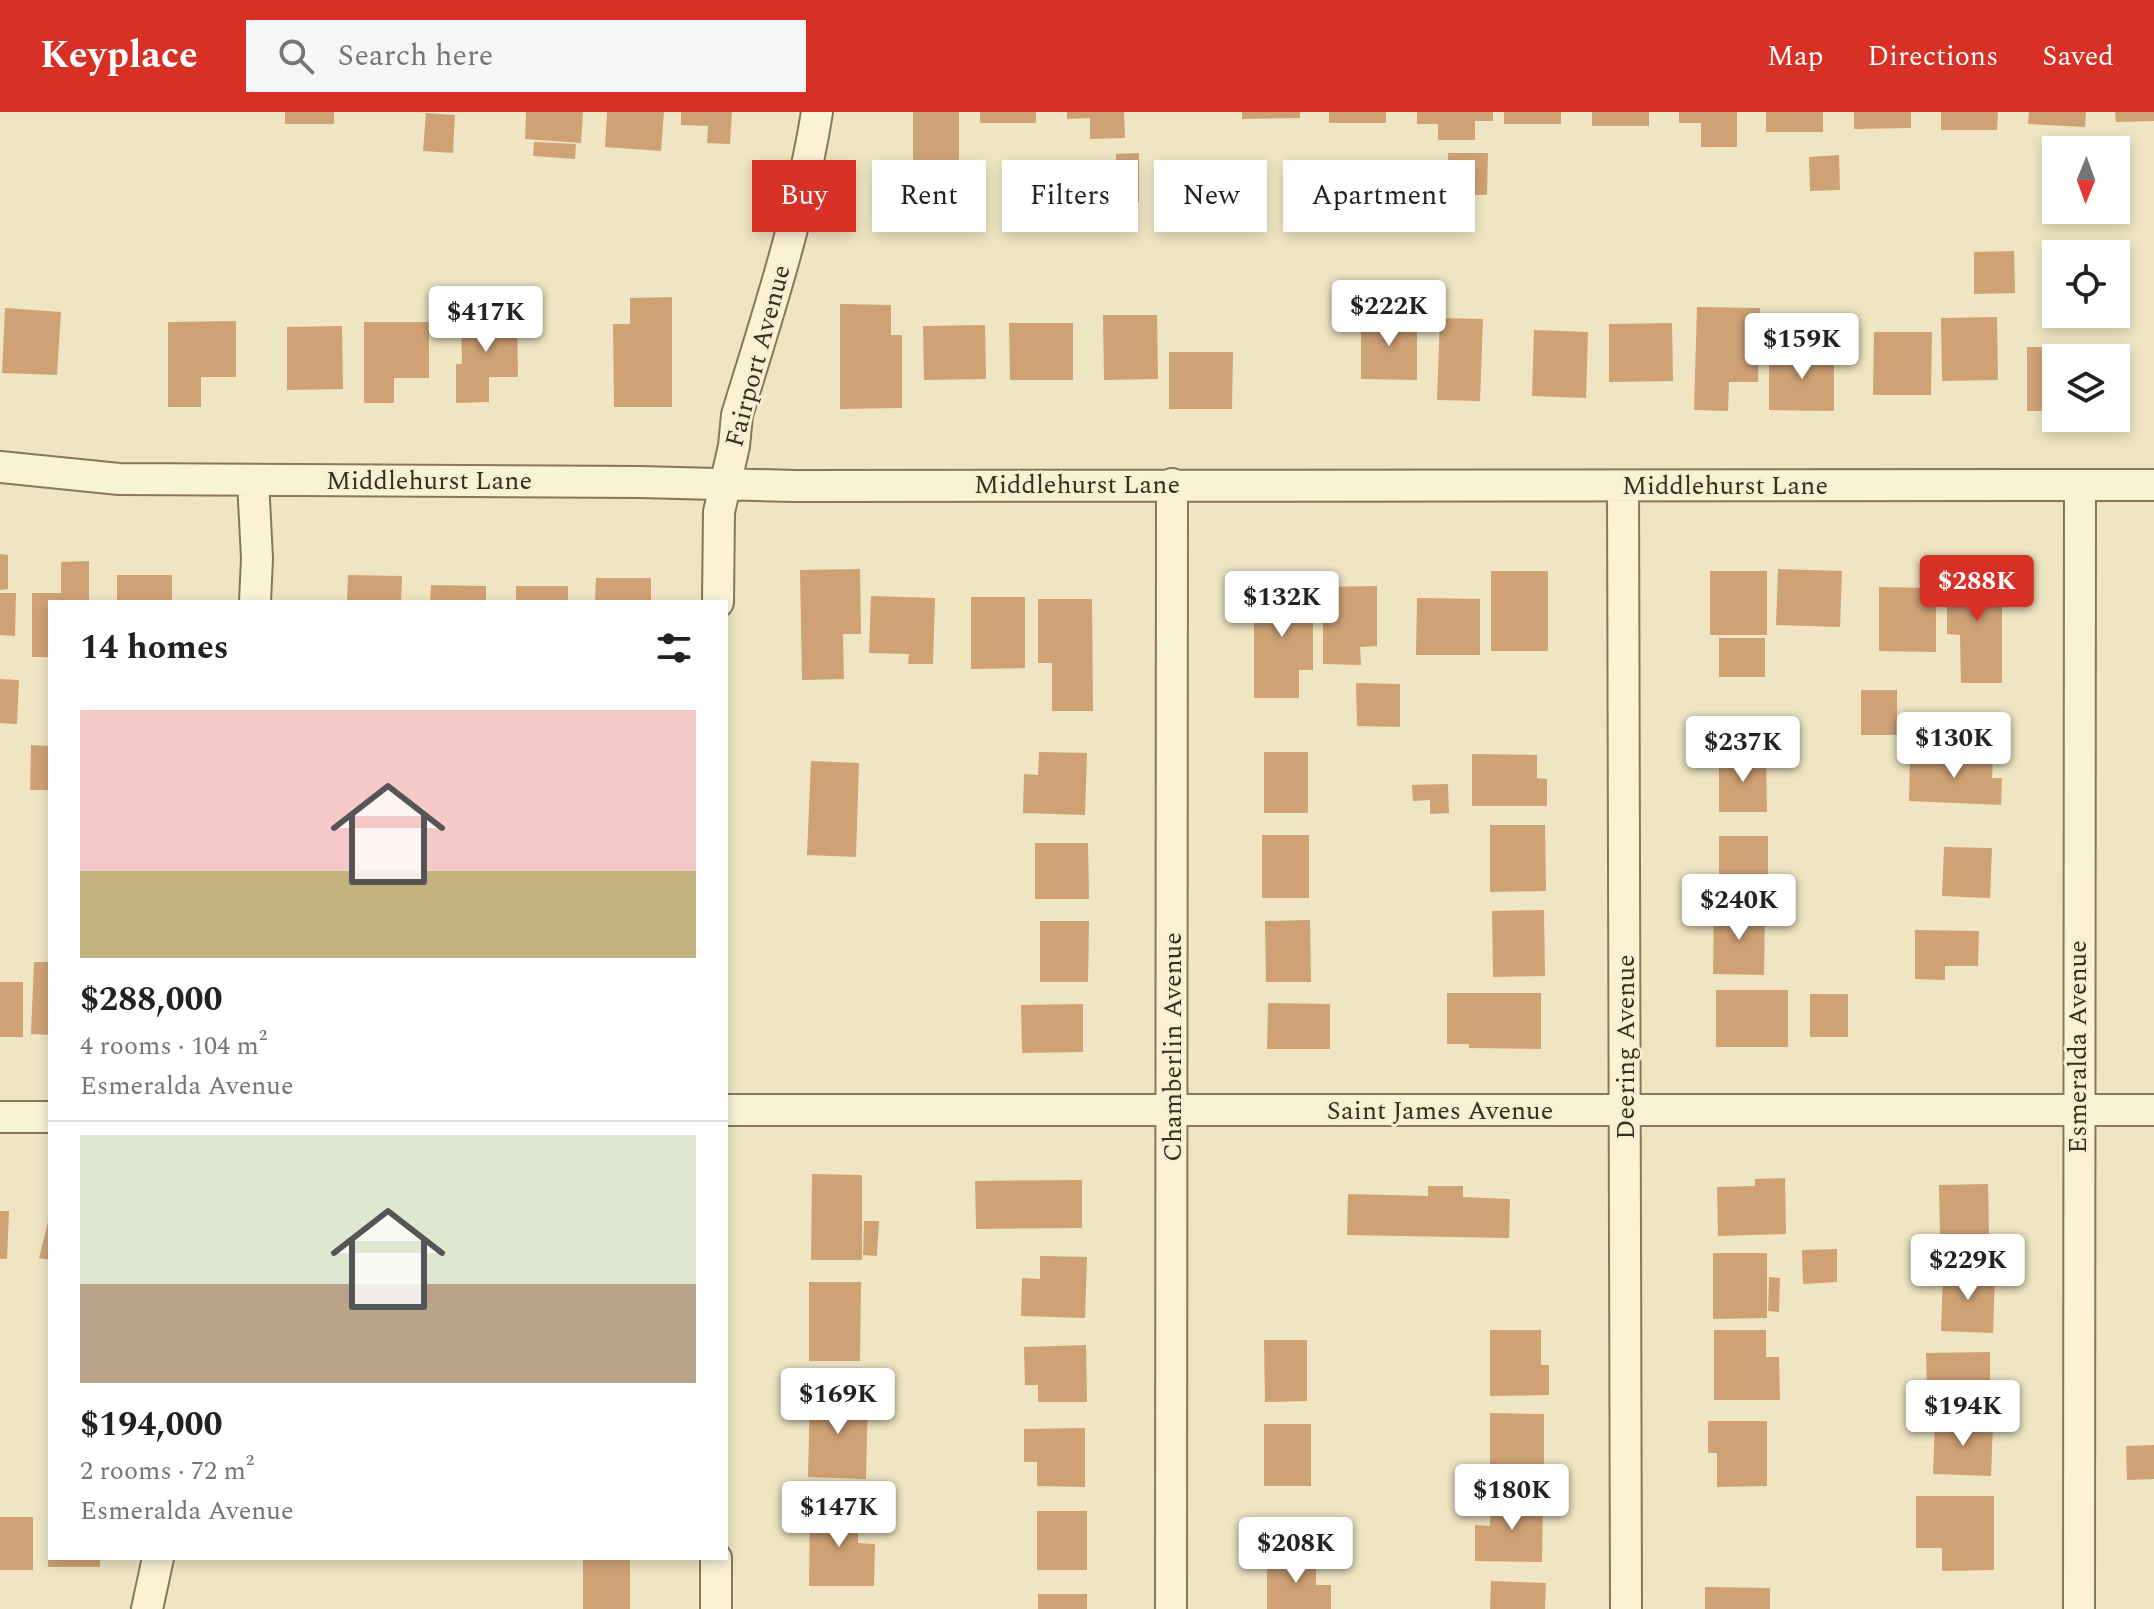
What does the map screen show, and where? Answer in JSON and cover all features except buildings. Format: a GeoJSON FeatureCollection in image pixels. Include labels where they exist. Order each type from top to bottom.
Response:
{"type":"FeatureCollection","features":[{"type":"Feature","properties":{"kind":"street","name":"Fairport Avenue"},"geometry":{"type":"LineString","coordinates":[[718,600],[719,512],[737,415],[807,177],[817,112]]}},
{"type":"Feature","properties":{"kind":"street","name":"Middlehurst Lane"},"geometry":{"type":"LineString","coordinates":[[0,467],[119,479],[796,486],[2154,485]]}},
{"type":"Feature","properties":{"kind":"street"},"geometry":{"type":"LineString","coordinates":[[253,481],[257,558],[255,600]]}},
{"type":"Feature","properties":{"kind":"street","name":"Chamberlin Avenue"},"geometry":{"type":"LineString","coordinates":[[1171,1609],[1172,484]]}},
{"type":"Feature","properties":{"kind":"street","name":"Esmeralda Avenue"},"geometry":{"type":"LineString","coordinates":[[2079,1609],[2080,485]]}},
{"type":"Feature","properties":{"kind":"street","name":"Deering Avenue"},"geometry":{"type":"LineString","coordinates":[[1623,486],[1626,1609]]}},
{"type":"Feature","properties":{"kind":"street","name":"Saint James Avenue"},"geometry":{"type":"LineString","coordinates":[[728,1110],[2154,1110]]}},
{"type":"Feature","properties":{"kind":"street"},"geometry":{"type":"LineString","coordinates":[[0,1117],[48,1117]]}},
{"type":"Feature","properties":{"kind":"street"},"geometry":{"type":"LineString","coordinates":[[147,1609],[158,1560]]}},
{"type":"Feature","properties":{"kind":"street"},"geometry":{"type":"LineString","coordinates":[[716,1560],[716,1609]]}}]}
